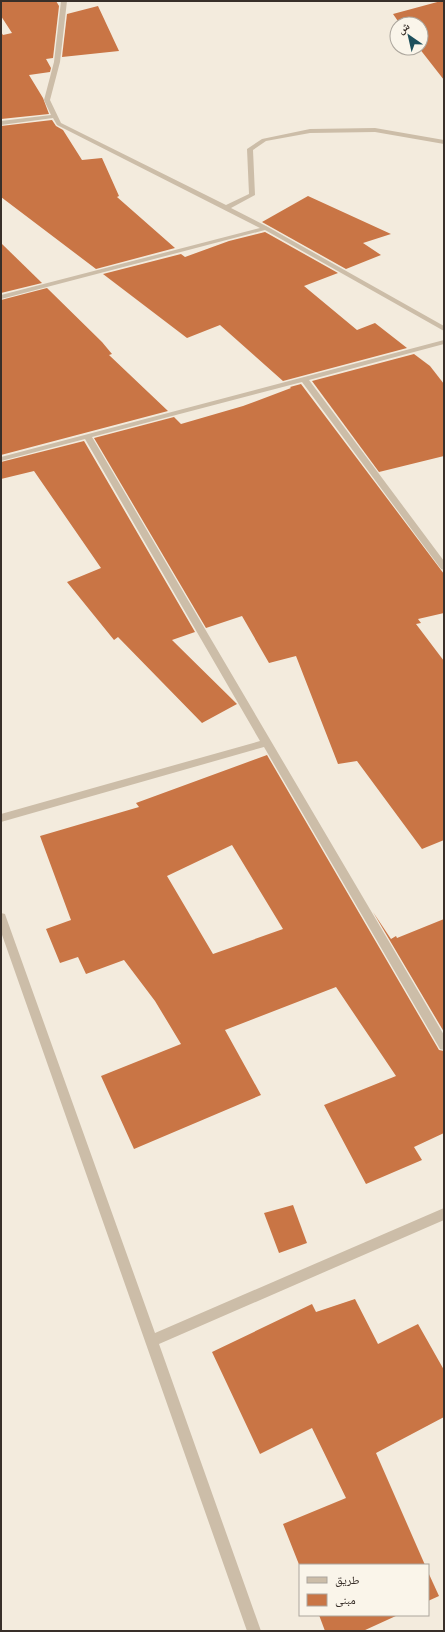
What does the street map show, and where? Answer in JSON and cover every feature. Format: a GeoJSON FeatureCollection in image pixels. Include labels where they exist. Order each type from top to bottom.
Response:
{"type":"FeatureCollection","features":[{"type":"Feature","properties":{"kind":"street"},"geometry":{"type":"LineString","coordinates":[[64,1],[57,62],[47,100],[59,124],[266,228],[444,329]]}},
{"type":"Feature","properties":{"kind":"street"},"geometry":{"type":"LineString","coordinates":[[1,123],[55,116]]}},
{"type":"Feature","properties":{"kind":"street"},"geometry":{"type":"LineString","coordinates":[[225,208],[252,196],[250,149],[264,140],[310,131],[375,130],[444,142]]}},
{"type":"Feature","properties":{"kind":"street"},"geometry":{"type":"LineString","coordinates":[[1,297],[266,228]]}},
{"type":"Feature","properties":{"kind":"street"},"geometry":{"type":"LineString","coordinates":[[1,459],[444,342]]}},
{"type":"Feature","properties":{"kind":"street"},"geometry":{"type":"LineString","coordinates":[[304,379],[444,567]]}},
{"type":"Feature","properties":{"kind":"street"},"geometry":{"type":"LineString","coordinates":[[87,436],[444,1045]]}},
{"type":"Feature","properties":{"kind":"street"},"geometry":{"type":"LineString","coordinates":[[1,818],[266,743]]}},
{"type":"Feature","properties":{"kind":"street"},"geometry":{"type":"LineString","coordinates":[[1,917],[254,1631]]}},
{"type":"Feature","properties":{"kind":"street"},"geometry":{"type":"LineString","coordinates":[[151,1341],[444,1214]]}},
{"type":"Feature","properties":{"kind":"building"},"geometry":{"type":"Polygon","coordinates":[[[1,1],[56,1],[59,6],[53,58],[46,59],[51,68],[50,72],[29,75],[43,98],[49,114],[1,119],[1,32],[3,35],[12,33],[1,16],[1,1]]]}},
{"type":"Feature","properties":{"kind":"building"},"geometry":{"type":"Polygon","coordinates":[[[444,1],[444,80],[425,56],[429,56],[429,16],[394,16],[393,14],[444,1]]]}},
{"type":"Feature","properties":{"kind":"building"},"geometry":{"type":"Polygon","coordinates":[[[98,6],[119,51],[62,57],[67,14],[98,6]]]}},
{"type":"Feature","properties":{"kind":"building"},"geometry":{"type":"Polygon","coordinates":[[[52,120],[56,126],[63,130],[82,160],[102,158],[119,196],[117,197],[175,248],[96,269],[1,197],[1,126],[52,120]]]}},
{"type":"Feature","properties":{"kind":"building"},"geometry":{"type":"Polygon","coordinates":[[[308,196],[391,234],[363,243],[381,255],[346,269],[262,222],[308,196]]]}},
{"type":"Feature","properties":{"kind":"building"},"geometry":{"type":"Polygon","coordinates":[[[265,232],[338,273],[304,286],[357,330],[375,323],[407,348],[283,381],[220,325],[187,338],[103,274],[181,254],[185,257],[229,241],[265,232]]]}},
{"type":"Feature","properties":{"kind":"building"},"geometry":{"type":"Polygon","coordinates":[[[1,243],[42,283],[1,293],[1,243]]]}},
{"type":"Feature","properties":{"kind":"building"},"geometry":{"type":"Polygon","coordinates":[[[47,288],[102,342],[112,354],[109,355],[168,411],[1,455],[1,300],[47,288]]]}},
{"type":"Feature","properties":{"kind":"building"},"geometry":{"type":"Polygon","coordinates":[[[414,354],[430,366],[444,384],[444,456],[379,472],[312,381],[414,354]]]}},
{"type":"Feature","properties":{"kind":"building"},"geometry":{"type":"Polygon","coordinates":[[[301,384],[444,574],[444,613],[418,619],[421,623],[416,624],[444,661],[444,840],[422,849],[357,761],[338,764],[296,656],[269,663],[242,616],[206,628],[94,438],[174,417],[181,424],[243,406],[301,384]]]}},
{"type":"Feature","properties":{"kind":"building"},"geometry":{"type":"Polygon","coordinates":[[[84,441],[195,632],[172,640],[237,704],[202,723],[118,637],[114,640],[67,582],[101,568],[34,471],[1,479],[1,462],[84,441]]]}},
{"type":"Feature","properties":{"kind":"building"},"geometry":{"type":"Polygon","coordinates":[[[267,755],[439,1050],[444,1051],[444,1133],[414,1147],[422,1160],[366,1184],[324,1105],[396,1076],[336,987],[225,1030],[261,1095],[134,1149],[101,1076],[181,1044],[155,1001],[124,960],[86,974],[78,957],[60,963],[46,929],[71,920],[40,836],[139,807],[136,803],[267,755]],[[232,845],[167,876],[213,954],[283,929],[232,845]]]}},
{"type":"Feature","properties":{"kind":"building"},"geometry":{"type":"Polygon","coordinates":[[[373,912],[391,939],[444,919],[444,1032],[373,912]]]}},
{"type":"Feature","properties":{"kind":"building"},"geometry":{"type":"Polygon","coordinates":[[[293,1205],[307,1243],[279,1253],[264,1213],[293,1205]]]}},
{"type":"Feature","properties":{"kind":"building"},"geometry":{"type":"Polygon","coordinates":[[[355,1299],[378,1344],[418,1324],[444,1370],[444,1417],[376,1453],[425,1564],[299,1564],[283,1524],[346,1498],[312,1428],[260,1454],[212,1352],[312,1304],[316,1312],[355,1299]]]}},
{"type":"Feature","properties":{"kind":"building"},"geometry":{"type":"Polygon","coordinates":[[[429,1574],[439,1596],[429,1601],[429,1574]]]}},
{"type":"Feature","properties":{"kind":"building"},"geometry":{"type":"Polygon","coordinates":[[[319,1616],[396,1616],[363,1631],[325,1631],[319,1616]]]}}]}
